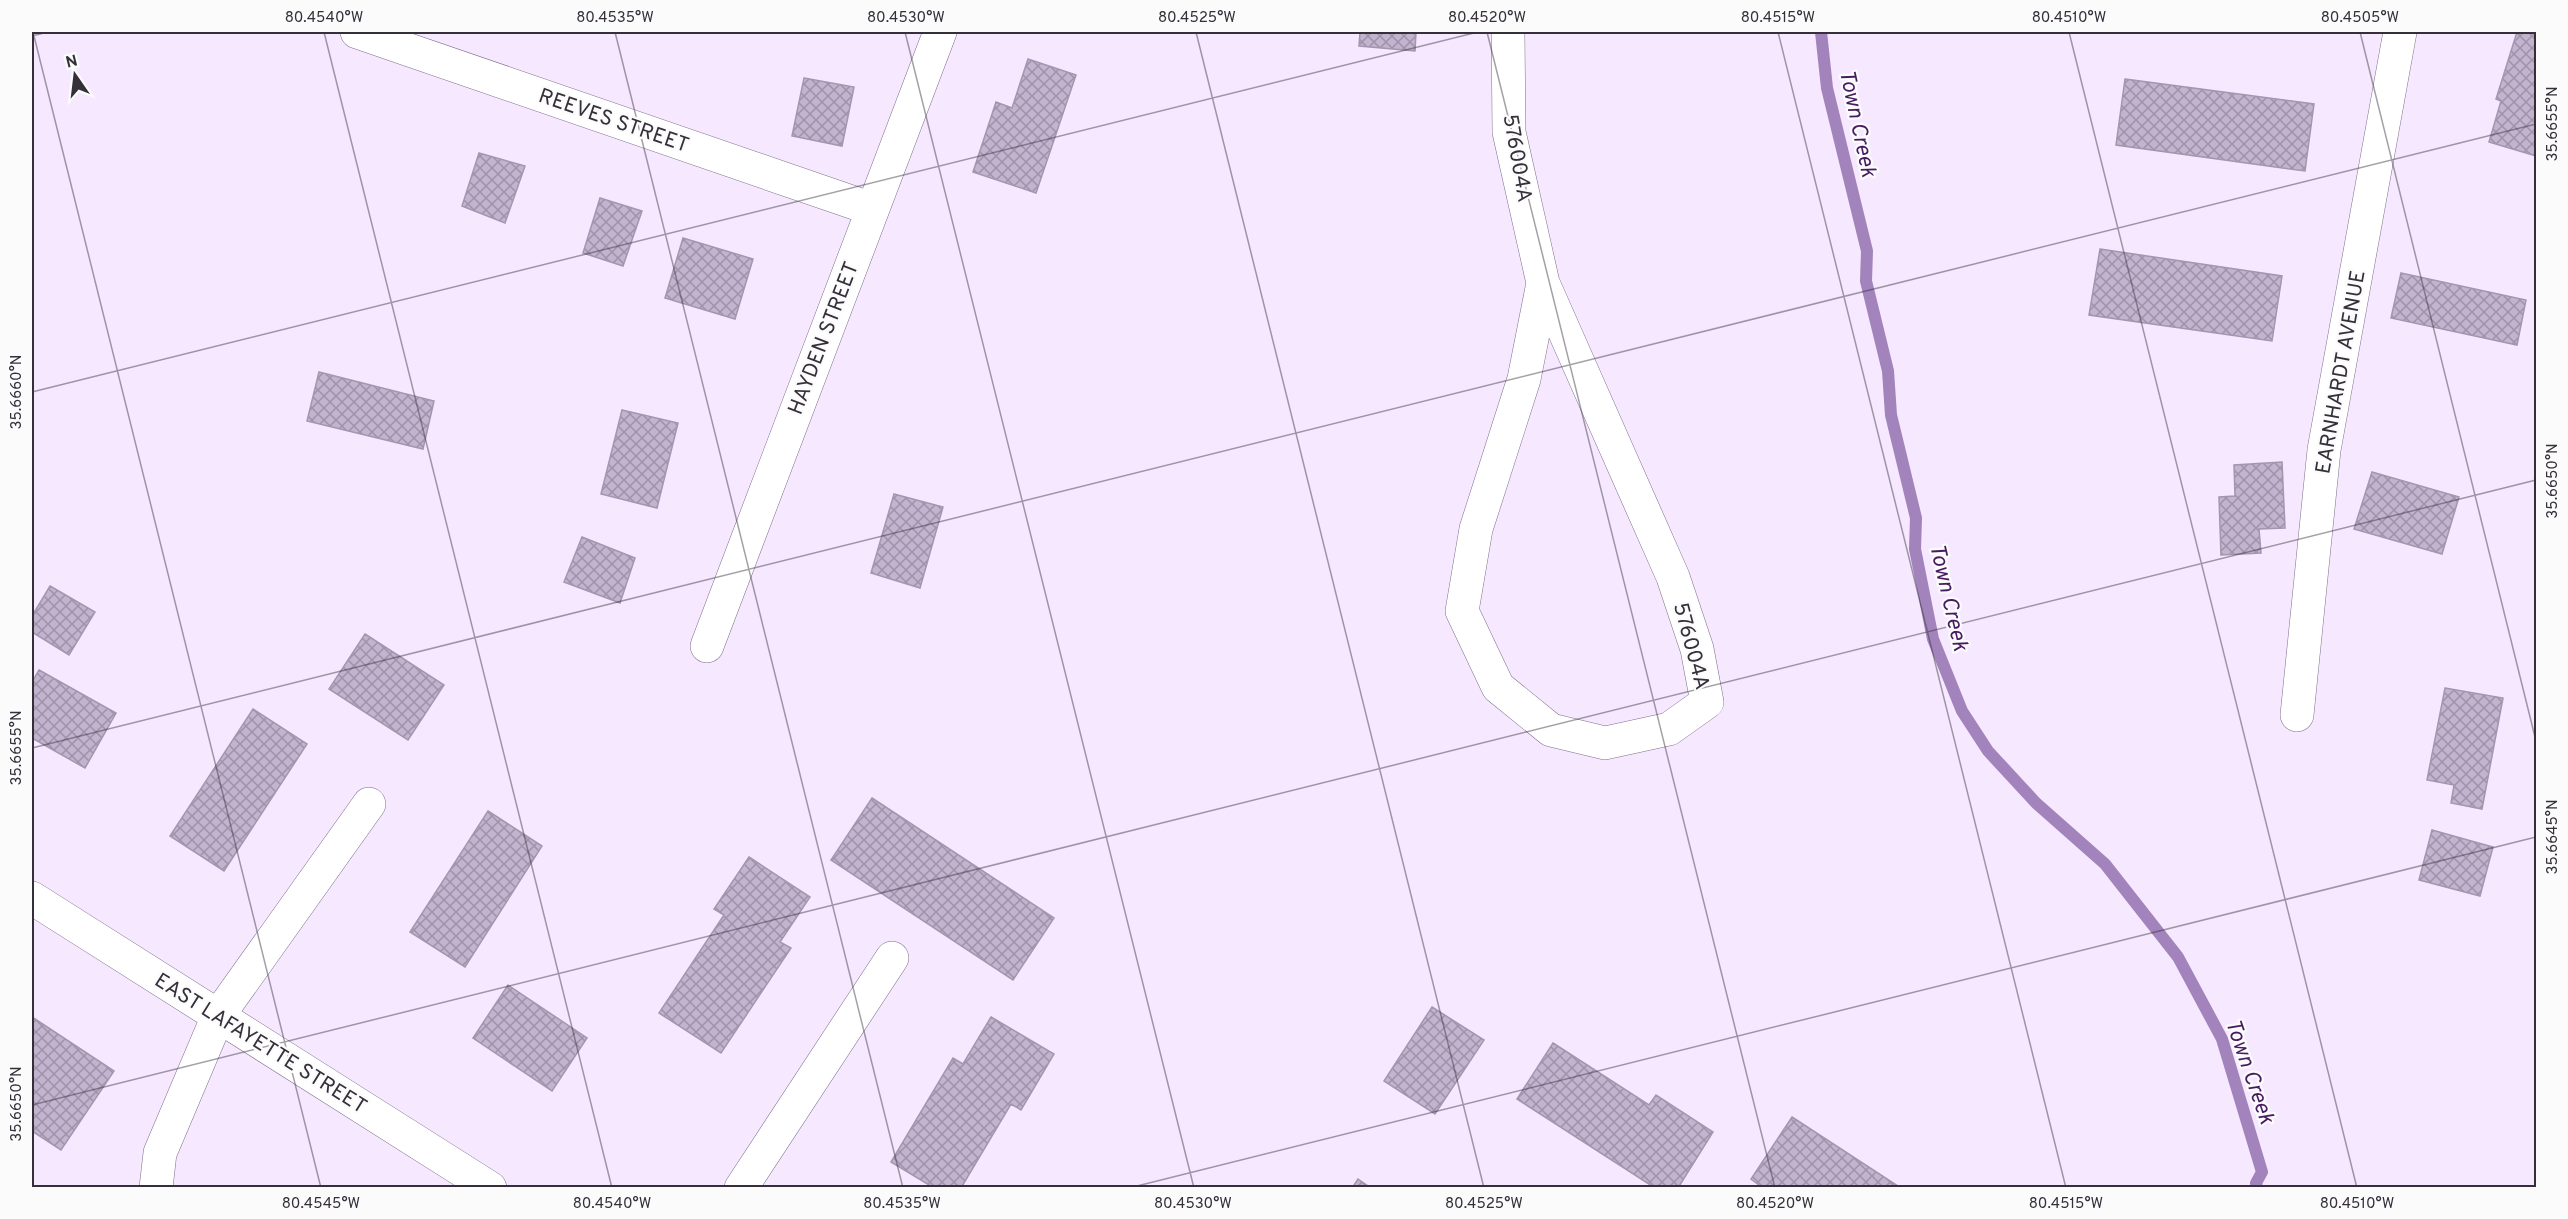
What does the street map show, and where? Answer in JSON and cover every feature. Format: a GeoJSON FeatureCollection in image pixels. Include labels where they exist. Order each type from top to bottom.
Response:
{"type":"FeatureCollection","features":[{"type":"Feature","properties":{"kind":"street","name":"REEVES STREET"},"geometry":{"type":"LineString","coordinates":[[357,32],[872,209]]}},
{"type":"Feature","properties":{"kind":"street","name":"HAYDEN STREET"},"geometry":{"type":"LineString","coordinates":[[707,646],[940,32]]}},
{"type":"Feature","properties":{"kind":"street","name":"576004A"},"geometry":{"type":"LineString","coordinates":[[1508,32],[1509,132],[1543,283],[1673,577],[1697,649],[1707,702],[1669,729],[1605,743],[1551,730],[1498,687],[1462,611],[1476,529],[1524,379],[1543,283]]}},
{"type":"Feature","properties":{"kind":"street","name":"EARNHARDT AVENUE"},"geometry":{"type":"LineString","coordinates":[[2297,715],[2324,450],[2400,32]]}},
{"type":"Feature","properties":{"kind":"street"},"geometry":{"type":"LineString","coordinates":[[156,1188],[160,1153],[218,1016],[369,804]]}},
{"type":"Feature","properties":{"kind":"street","name":"EAST LAFAYETTE STREET"},"geometry":{"type":"LineString","coordinates":[[32,898],[490,1188]]}},
{"type":"Feature","properties":{"kind":"street"},"geometry":{"type":"LineString","coordinates":[[741,1188],[892,958]]}},
{"type":"Feature","properties":{"kind":"building"},"geometry":{"type":"Polygon","coordinates":[[[1360,32],[1416,32],[1415,51],[1359,46],[1360,32]]]}},
{"type":"Feature","properties":{"kind":"building"},"geometry":{"type":"Polygon","coordinates":[[[2517,32],[2536,32],[2536,156],[2489,142],[2501,101],[2496,99],[2517,32]]]}},
{"type":"Feature","properties":{"kind":"building"},"geometry":{"type":"Polygon","coordinates":[[[1028,59],[1076,75],[1036,193],[973,172],[996,102],[1012,108],[1028,59]]]}},
{"type":"Feature","properties":{"kind":"building"},"geometry":{"type":"Polygon","coordinates":[[[804,78],[854,87],[842,146],[792,136],[804,78]]]}},
{"type":"Feature","properties":{"kind":"building"},"geometry":{"type":"Polygon","coordinates":[[[2125,79],[2314,104],[2305,171],[2116,145],[2125,79]]]}},
{"type":"Feature","properties":{"kind":"building"},"geometry":{"type":"Polygon","coordinates":[[[479,153],[525,166],[505,223],[462,206],[479,153]]]}},
{"type":"Feature","properties":{"kind":"building"},"geometry":{"type":"Polygon","coordinates":[[[600,198],[642,211],[623,266],[583,253],[600,198]]]}},
{"type":"Feature","properties":{"kind":"building"},"geometry":{"type":"Polygon","coordinates":[[[683,238],[753,259],[735,319],[665,298],[683,238]]]}},
{"type":"Feature","properties":{"kind":"building"},"geometry":{"type":"Polygon","coordinates":[[[2100,249],[2282,276],[2272,341],[2089,315],[2100,249]]]}},
{"type":"Feature","properties":{"kind":"building"},"geometry":{"type":"Polygon","coordinates":[[[2401,273],[2526,300],[2517,345],[2391,318],[2401,273]]]}},
{"type":"Feature","properties":{"kind":"building"},"geometry":{"type":"Polygon","coordinates":[[[319,372],[434,401],[423,449],[307,421],[319,372]]]}},
{"type":"Feature","properties":{"kind":"building"},"geometry":{"type":"Polygon","coordinates":[[[622,410],[678,423],[657,508],[601,494],[622,410]]]}},
{"type":"Feature","properties":{"kind":"building"},"geometry":{"type":"Polygon","coordinates":[[[2282,462],[2285,528],[2259,529],[2261,553],[2221,555],[2219,497],[2235,496],[2234,465],[2282,462]]]}},
{"type":"Feature","properties":{"kind":"building"},"geometry":{"type":"Polygon","coordinates":[[[2372,472],[2459,497],[2442,554],[2354,529],[2372,472]]]}},
{"type":"Feature","properties":{"kind":"building"},"geometry":{"type":"Polygon","coordinates":[[[894,494],[943,507],[920,588],[871,573],[894,494]]]}},
{"type":"Feature","properties":{"kind":"building"},"geometry":{"type":"Polygon","coordinates":[[[582,537],[635,558],[620,603],[564,582],[582,537]]]}},
{"type":"Feature","properties":{"kind":"building"},"geometry":{"type":"Polygon","coordinates":[[[50,586],[95,612],[69,655],[32,632],[32,616],[50,586]]]}},
{"type":"Feature","properties":{"kind":"building"},"geometry":{"type":"Polygon","coordinates":[[[365,634],[444,685],[408,740],[329,689],[365,634]]]}},
{"type":"Feature","properties":{"kind":"building"},"geometry":{"type":"Polygon","coordinates":[[[39,670],[116,713],[85,768],[32,738],[32,682],[39,670]]]}},
{"type":"Feature","properties":{"kind":"building"},"geometry":{"type":"Polygon","coordinates":[[[2445,688],[2503,698],[2482,809],[2451,803],[2454,785],[2427,780],[2445,688]]]}},
{"type":"Feature","properties":{"kind":"building"},"geometry":{"type":"Polygon","coordinates":[[[253,709],[307,744],[224,871],[170,836],[253,709]]]}},
{"type":"Feature","properties":{"kind":"building"},"geometry":{"type":"Polygon","coordinates":[[[872,798],[1054,918],[1013,980],[831,860],[872,798]]]}},
{"type":"Feature","properties":{"kind":"building"},"geometry":{"type":"Polygon","coordinates":[[[488,811],[542,846],[465,967],[410,932],[488,811]]]}},
{"type":"Feature","properties":{"kind":"building"},"geometry":{"type":"Polygon","coordinates":[[[2432,830],[2493,847],[2480,896],[2419,880],[2432,830]]]}},
{"type":"Feature","properties":{"kind":"building"},"geometry":{"type":"Polygon","coordinates":[[[749,857],[810,897],[780,942],[791,948],[721,1053],[659,1013],[724,915],[714,909],[749,857]]]}},
{"type":"Feature","properties":{"kind":"building"},"geometry":{"type":"Polygon","coordinates":[[[508,985],[587,1038],[552,1091],[473,1038],[508,985]]]}},
{"type":"Feature","properties":{"kind":"building"},"geometry":{"type":"Polygon","coordinates":[[[1432,1007],[1484,1040],[1435,1114],[1384,1081],[1432,1007]]]}},
{"type":"Feature","properties":{"kind":"building"},"geometry":{"type":"Polygon","coordinates":[[[32,1017],[114,1071],[61,1150],[32,1131],[32,1017]]]}},
{"type":"Feature","properties":{"kind":"building"},"geometry":{"type":"Polygon","coordinates":[[[991,1017],[1054,1054],[1021,1110],[1011,1104],[961,1188],[934,1188],[891,1162],[953,1058],[963,1064],[991,1017]]]}},
{"type":"Feature","properties":{"kind":"building"},"geometry":{"type":"Polygon","coordinates":[[[1553,1043],[1649,1105],[1656,1095],[1713,1132],[1678,1188],[1655,1188],[1517,1099],[1553,1043]]]}},
{"type":"Feature","properties":{"kind":"building"},"geometry":{"type":"Polygon","coordinates":[[[1792,1117],[1901,1188],[1763,1188],[1751,1179],[1792,1117]]]}},
{"type":"Feature","properties":{"kind":"building"},"geometry":{"type":"Polygon","coordinates":[[[1358,1179],[1371,1188],[1352,1188],[1358,1179]]]}},
{"type":"Feature","properties":{"kind":"waterway","name":"Town Creek"},"geometry":{"type":"LineString","coordinates":[[1821,32],[1827,88],[1867,251],[1866,281],[1888,371],[1891,415],[1916,518],[1915,549],[1933,639],[1962,711],[1988,751],[2036,803],[2105,864],[2178,957],[2222,1039],[2262,1172],[2256,1183],[2257,1188]]}}]}
